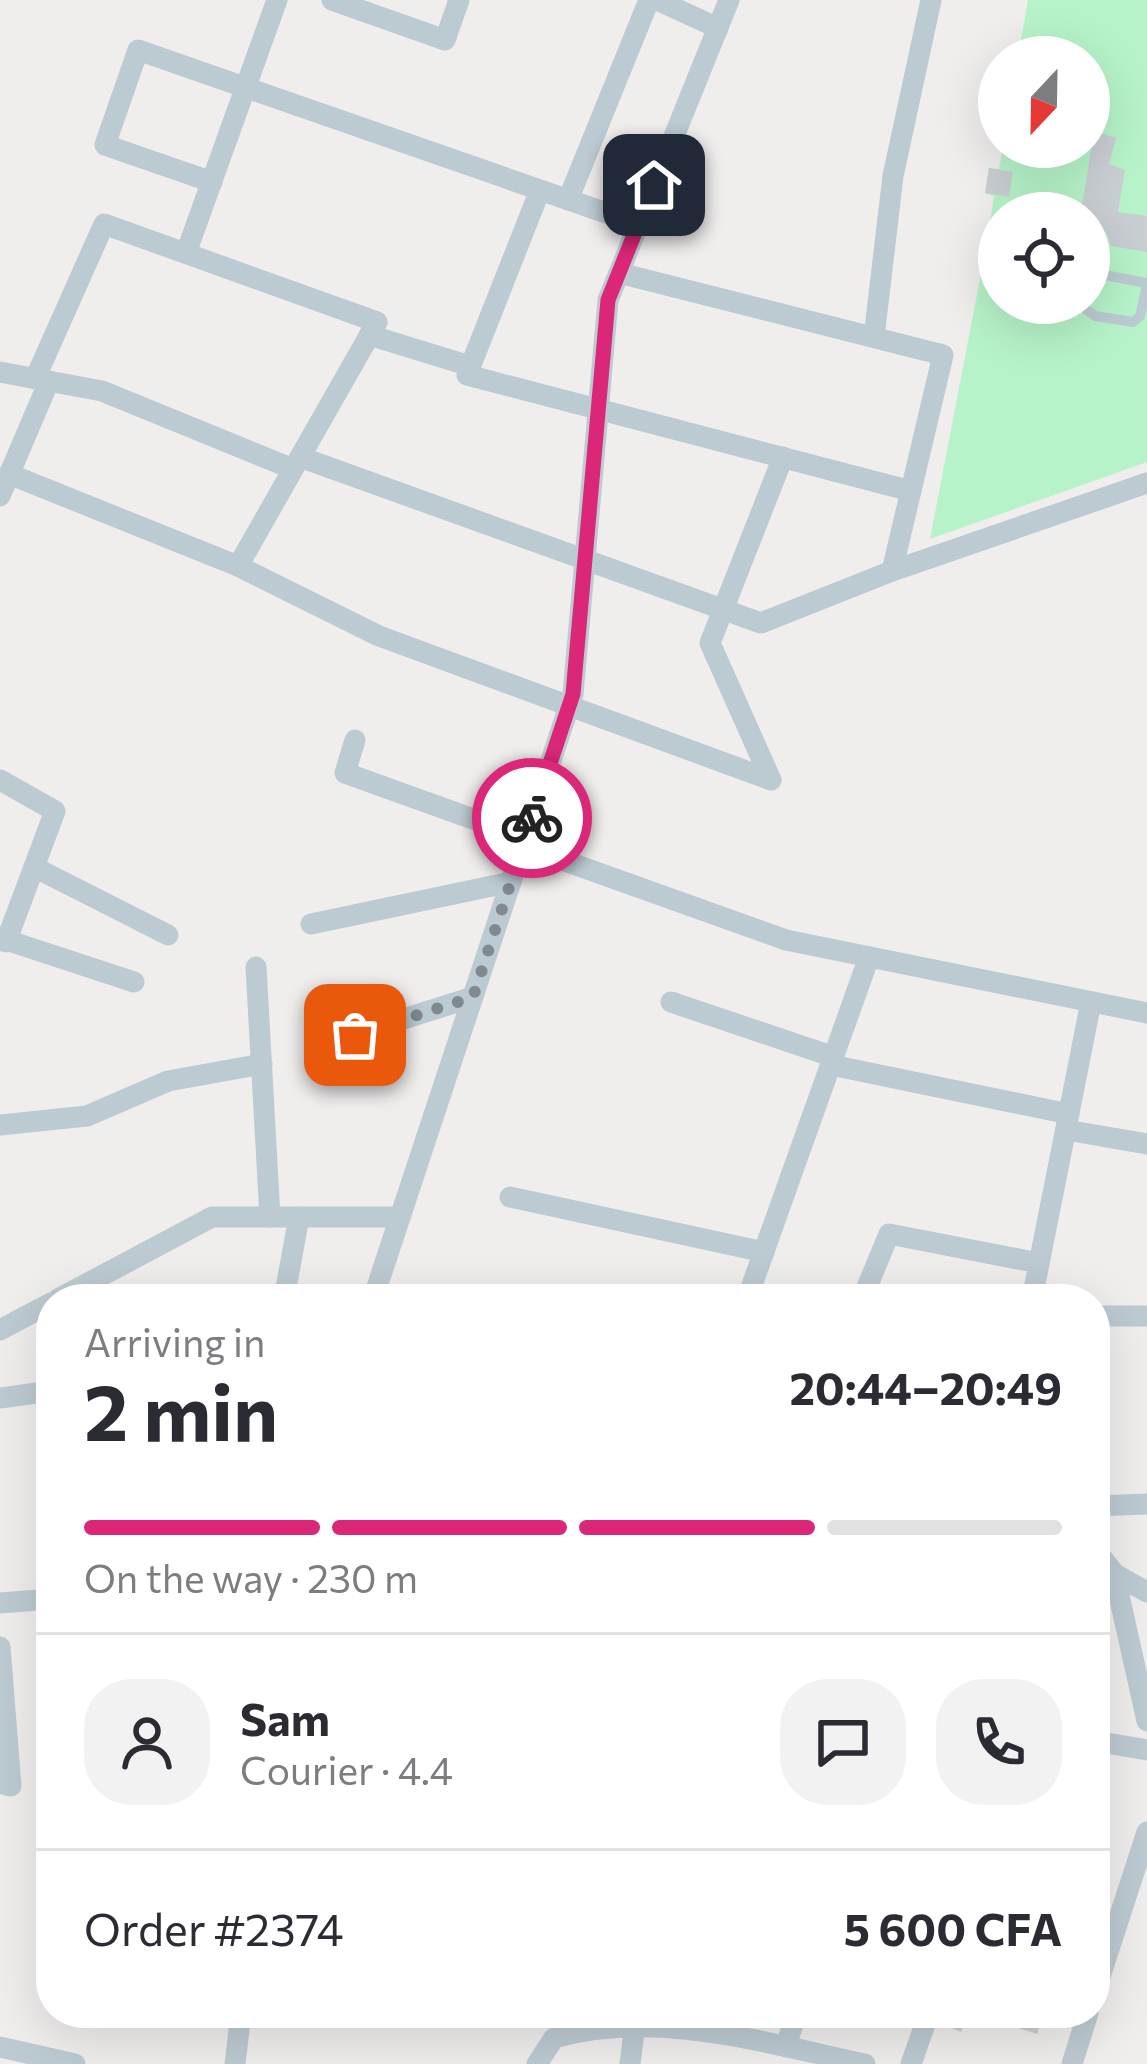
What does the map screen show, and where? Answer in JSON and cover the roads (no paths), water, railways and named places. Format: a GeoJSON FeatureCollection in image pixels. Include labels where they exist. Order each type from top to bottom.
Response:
{"type":"FeatureCollection","features":[{"type":"Feature","properties":{"kind":"street"},"geometry":{"type":"LineString","coordinates":[[186,253],[277,0]]}},
{"type":"Feature","properties":{"kind":"street"},"geometry":{"type":"LineString","coordinates":[[332,0],[445,40],[460,0]]}},
{"type":"Feature","properties":{"kind":"street"},"geometry":{"type":"LineString","coordinates":[[568,200],[653,0],[718,28]]}},
{"type":"Feature","properties":{"kind":"street"},"geometry":{"type":"LineString","coordinates":[[378,1284],[569,706],[608,300],[729,0]]}},
{"type":"Feature","properties":{"kind":"street"},"geometry":{"type":"LineString","coordinates":[[874,337],[892,176],[931,0]]}},
{"type":"Feature","properties":{"kind":"street"},"geometry":{"type":"LineString","coordinates":[[212,182],[105,145],[138,50],[638,224]]}},
{"type":"Feature","properties":{"kind":"street"},"geometry":{"type":"LineString","coordinates":[[540,190],[467,374],[911,491]]}},
{"type":"Feature","properties":{"kind":"street"},"geometry":{"type":"LineString","coordinates":[[238,566],[376,322],[104,224],[4,485],[238,566],[379,636],[771,780],[710,643],[783,457]]}},
{"type":"Feature","properties":{"kind":"street"},"geometry":{"type":"LineString","coordinates":[[619,273],[943,355],[892,571]]}},
{"type":"Feature","properties":{"kind":"street"},"geometry":{"type":"LineString","coordinates":[[369,335],[470,366]]}},
{"type":"Feature","properties":{"kind":"street"},"geometry":{"type":"LineString","coordinates":[[0,372],[102,391],[761,623],[892,571],[1147,483]]}},
{"type":"Feature","properties":{"kind":"street"},"geometry":{"type":"LineString","coordinates":[[355,740],[345,772],[786,940],[1147,1013]]}},
{"type":"Feature","properties":{"kind":"street"},"geometry":{"type":"LineString","coordinates":[[0,781],[55,811],[3,940],[134,982]]}},
{"type":"Feature","properties":{"kind":"street"},"geometry":{"type":"LineString","coordinates":[[34,868],[168,935]]}},
{"type":"Feature","properties":{"kind":"street"},"geometry":{"type":"LineString","coordinates":[[311,924],[511,882]]}},
{"type":"Feature","properties":{"kind":"street"},"geometry":{"type":"LineString","coordinates":[[752,1284],[869,957]]}},
{"type":"Feature","properties":{"kind":"street"},"geometry":{"type":"LineString","coordinates":[[256,967],[270,1217]]}},
{"type":"Feature","properties":{"kind":"street"},"geometry":{"type":"LineString","coordinates":[[315,1047],[473,997]]}},
{"type":"Feature","properties":{"kind":"street"},"geometry":{"type":"LineString","coordinates":[[671,1002],[832,1061],[1147,1144]]}},
{"type":"Feature","properties":{"kind":"street"},"geometry":{"type":"LineString","coordinates":[[1035,1284],[1091,1002]]}},
{"type":"Feature","properties":{"kind":"street"},"geometry":{"type":"LineString","coordinates":[[0,1124],[87,1116],[168,1082],[262,1064]]}},
{"type":"Feature","properties":{"kind":"street"},"geometry":{"type":"LineString","coordinates":[[510,1197],[764,1252]]}},
{"type":"Feature","properties":{"kind":"street"},"geometry":{"type":"LineString","coordinates":[[86,1284],[212,1217],[400,1217]]}},
{"type":"Feature","properties":{"kind":"street"},"geometry":{"type":"LineString","coordinates":[[287,1284],[299,1217]]}},
{"type":"Feature","properties":{"kind":"street"},"geometry":{"type":"LineString","coordinates":[[868,1284],[889,1234],[1039,1263]]}},
{"type":"Feature","properties":{"kind":"street"},"geometry":{"type":"LineString","coordinates":[[0,1330],[36,1311]]}},
{"type":"Feature","properties":{"kind":"street"},"geometry":{"type":"LineString","coordinates":[[1110,1316],[1147,1316]]}},
{"type":"Feature","properties":{"kind":"street"},"geometry":{"type":"LineString","coordinates":[[0,1398],[36,1393]]}},
{"type":"Feature","properties":{"kind":"street"},"geometry":{"type":"LineString","coordinates":[[1110,1505],[1147,1504]]}},
{"type":"Feature","properties":{"kind":"street"},"geometry":{"type":"LineString","coordinates":[[1110,1573],[1147,1592]]}},
{"type":"Feature","properties":{"kind":"street"},"geometry":{"type":"LineString","coordinates":[[1110,1588],[1147,1721]]}},
{"type":"Feature","properties":{"kind":"street"},"geometry":{"type":"LineString","coordinates":[[0,1603],[36,1600]]}},
{"type":"Feature","properties":{"kind":"street"},"geometry":{"type":"LineString","coordinates":[[0,1647],[11,1786],[0,1784]]}},
{"type":"Feature","properties":{"kind":"street"},"geometry":{"type":"LineString","coordinates":[[1110,1744],[1147,1750]]}},
{"type":"Feature","properties":{"kind":"street"},"geometry":{"type":"LineString","coordinates":[[1110,1946],[1147,1832]]}},
{"type":"Feature","properties":{"kind":"street"},"geometry":{"type":"LineString","coordinates":[[235,2064],[239,2028]]}},
{"type":"Feature","properties":{"kind":"street"},"geometry":{"type":"LineString","coordinates":[[537,2064],[554,2038],[575,2028]]}},
{"type":"Feature","properties":{"kind":"street"},"geometry":{"type":"LineString","coordinates":[[630,2064],[634,2028]]}},
{"type":"Feature","properties":{"kind":"street"},"geometry":{"type":"LineString","coordinates":[[652,2028],[756,2052],[786,2047],[865,2064]]}},
{"type":"Feature","properties":{"kind":"street"},"geometry":{"type":"LineString","coordinates":[[786,2047],[792,2028]]}},
{"type":"Feature","properties":{"kind":"street"},"geometry":{"type":"LineString","coordinates":[[911,2064],[924,2028]]}},
{"type":"Feature","properties":{"kind":"street"},"geometry":{"type":"LineString","coordinates":[[1072,2064],[1083,2028]]}},
{"type":"Feature","properties":{"kind":"street"},"geometry":{"type":"LineString","coordinates":[[0,2047],[75,2064]]}},
{"type":"Feature","properties":{"kind":"lane"},"geometry":{"type":"LineString","coordinates":[[1110,277],[1147,285],[1140,316],[1133,322],[1110,318]]}}]}
